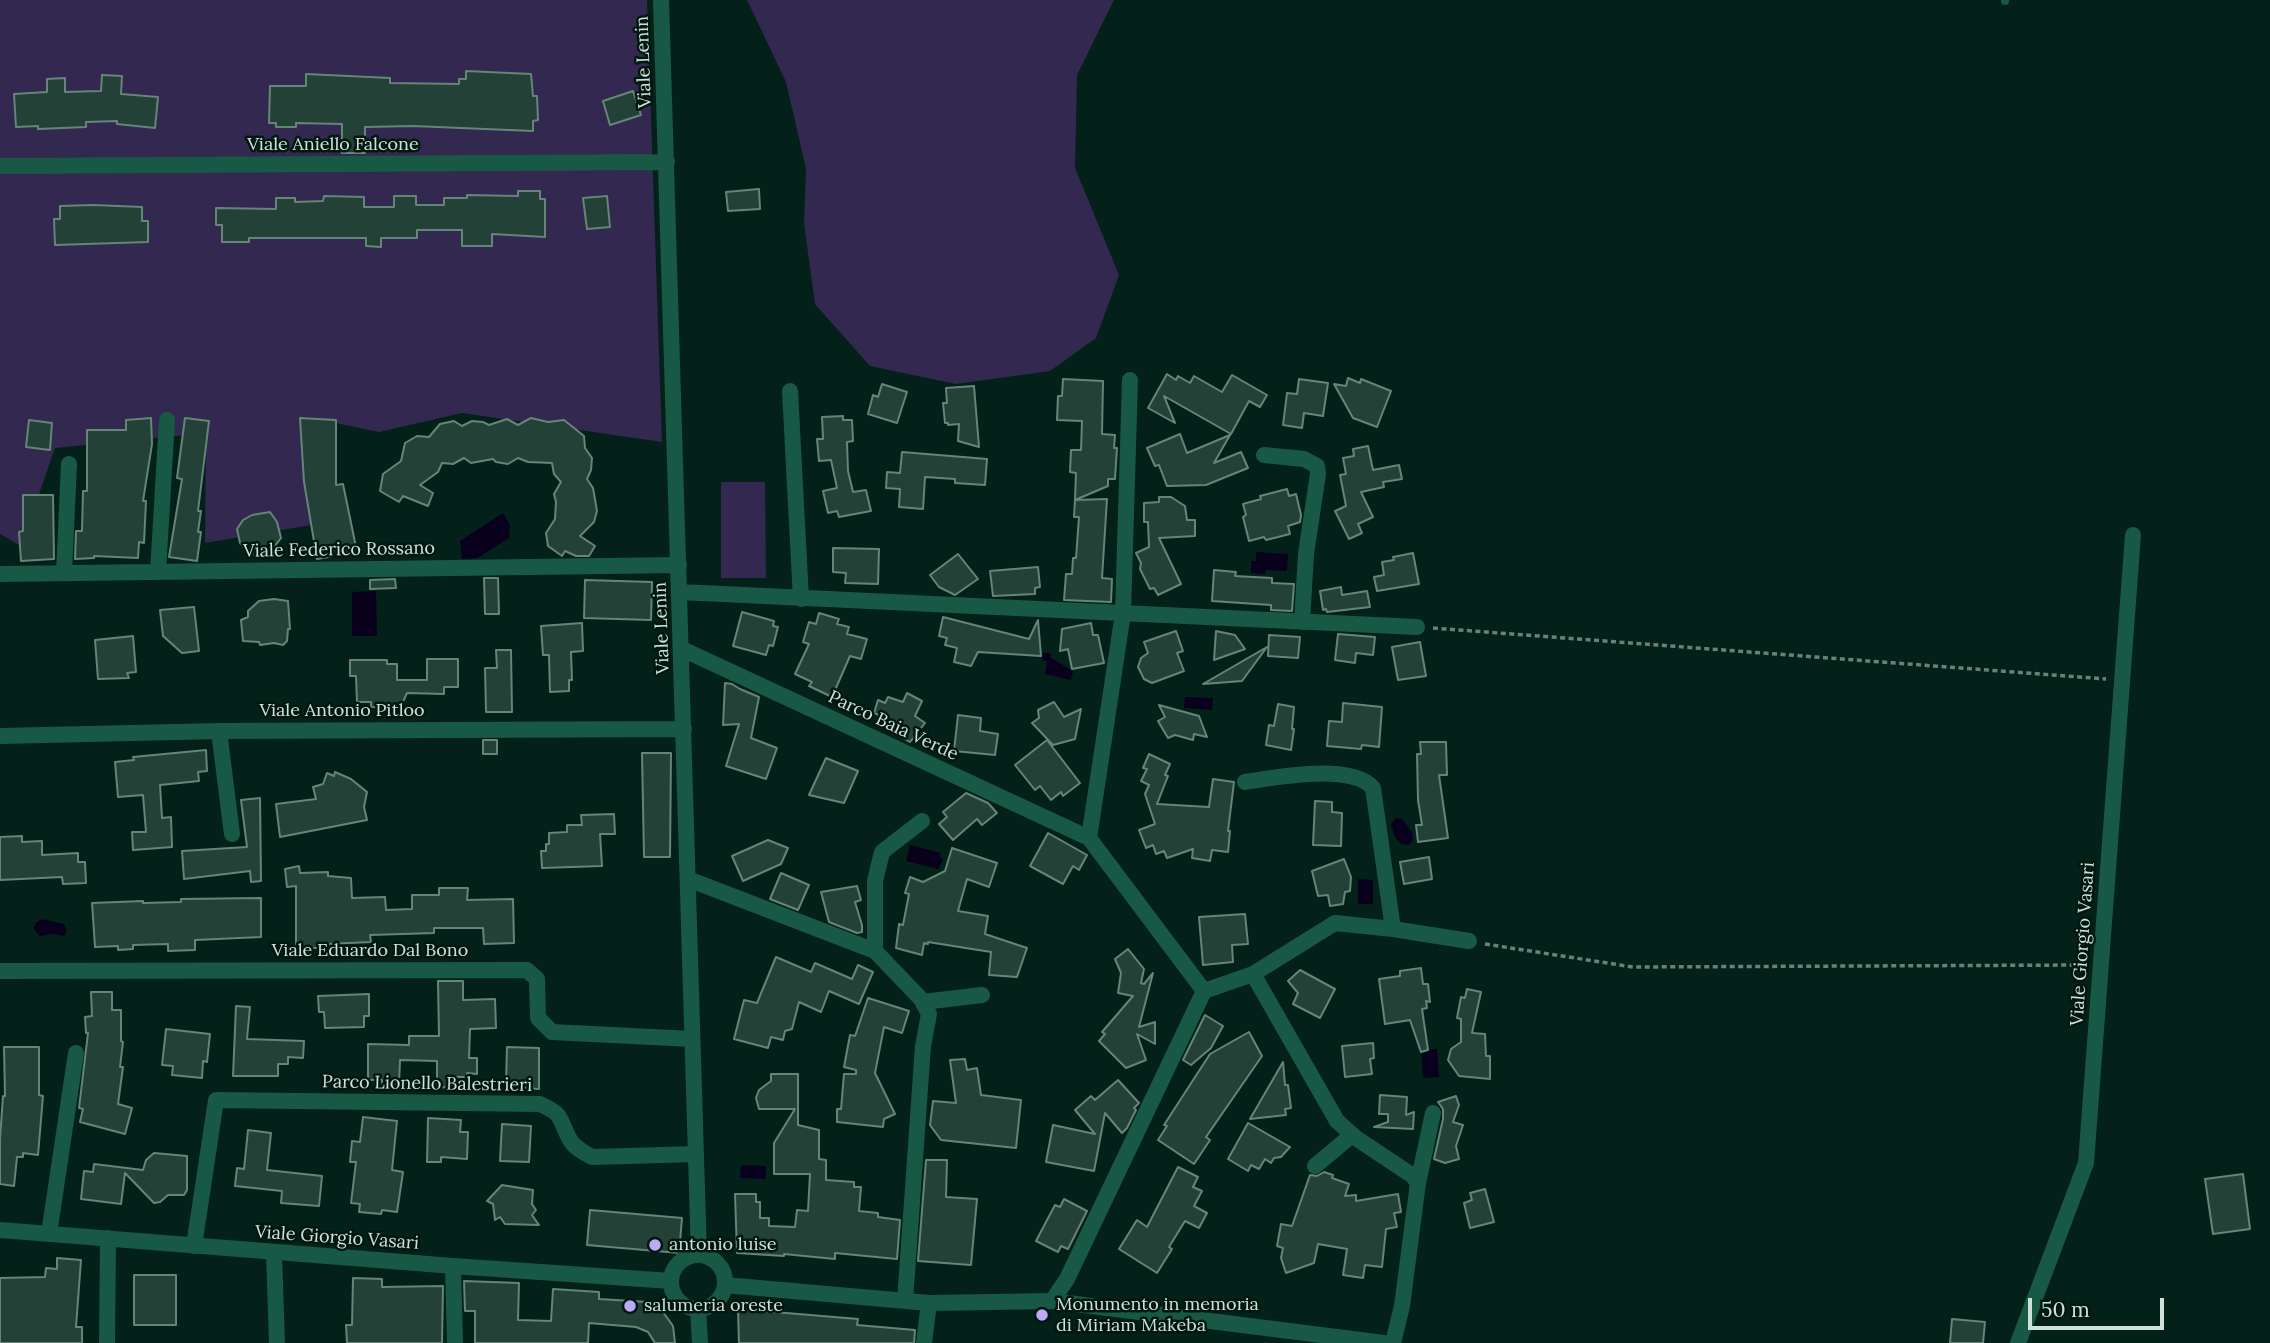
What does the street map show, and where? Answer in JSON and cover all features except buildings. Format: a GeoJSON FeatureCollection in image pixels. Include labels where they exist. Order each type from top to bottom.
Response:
{"type":"FeatureCollection","features":[{"type":"Feature","properties":{"kind":"street","name":"Viale Lenin"},"geometry":{"type":"LineString","coordinates":[[662,0],[699,1255]]}},
{"type":"Feature","properties":{"kind":"street","name":"Viale Aniello Falcone"},"geometry":{"type":"LineString","coordinates":[[0,166],[667,162]]}},
{"type":"Feature","properties":{"kind":"street"},"geometry":{"type":"LineString","coordinates":[[1089,838],[1123,613],[1130,380]]}},
{"type":"Feature","properties":{"kind":"street"},"geometry":{"type":"LineString","coordinates":[[790,391],[801,599]]}},
{"type":"Feature","properties":{"kind":"street"},"geometry":{"type":"LineString","coordinates":[[158,572],[167,419]]}},
{"type":"Feature","properties":{"kind":"street"},"geometry":{"type":"LineString","coordinates":[[1264,455],[1310,460],[1317,466],[1301,622]]}},
{"type":"Feature","properties":{"kind":"street"},"geometry":{"type":"LineString","coordinates":[[64,573],[69,464]]}},
{"type":"Feature","properties":{"kind":"street","name":"Viale Giorgio Vasari"},"geometry":{"type":"LineString","coordinates":[[2018,1343],[2086,1163],[2133,535]]}},
{"type":"Feature","properties":{"kind":"street","name":"Viale Federico Rossano"},"geometry":{"type":"LineString","coordinates":[[0,574],[679,565]]}},
{"type":"Feature","properties":{"kind":"street"},"geometry":{"type":"LineString","coordinates":[[680,592],[1416,627]]}},
{"type":"Feature","properties":{"kind":"street","name":"Parco Baia Verde"},"geometry":{"type":"LineString","coordinates":[[682,649],[1089,838],[1204,991]]}},
{"type":"Feature","properties":{"kind":"street","name":"Viale Antonio Pitloo"},"geometry":{"type":"LineString","coordinates":[[0,736],[219,731],[684,729]]}},
{"type":"Feature","properties":{"kind":"street"},"geometry":{"type":"LineString","coordinates":[[219,731],[232,834]]}},
{"type":"Feature","properties":{"kind":"street"},"geometry":{"type":"LineString","coordinates":[[1245,782],[1297,774],[1355,776],[1366,780],[1373,788],[1394,929]]}},
{"type":"Feature","properties":{"kind":"street"},"geometry":{"type":"LineString","coordinates":[[875,951],[875,881],[882,852],[922,821]]}},
{"type":"Feature","properties":{"kind":"street"},"geometry":{"type":"LineString","coordinates":[[688,880],[875,951],[923,1002],[929,1014],[923,1046],[905,1301]]}},
{"type":"Feature","properties":{"kind":"street"},"geometry":{"type":"LineString","coordinates":[[1052,1301],[1067,1279],[1204,991],[1253,974],[1335,923],[1469,941]]}},
{"type":"Feature","properties":{"kind":"street","name":"Viale Eduardo Dal Bono"},"geometry":{"type":"LineString","coordinates":[[0,971],[522,970],[533,973],[537,979],[538,1018],[552,1032],[692,1039]]}},
{"type":"Feature","properties":{"kind":"street"},"geometry":{"type":"LineString","coordinates":[[1253,974],[1337,1121],[1352,1135],[1413,1176],[1418,1183]]}},
{"type":"Feature","properties":{"kind":"street"},"geometry":{"type":"LineString","coordinates":[[923,1002],[982,995]]}},
{"type":"Feature","properties":{"kind":"street"},"geometry":{"type":"LineString","coordinates":[[49,1234],[76,1053]]}},
{"type":"Feature","properties":{"kind":"street","name":"Parco Lionello Balestrieri"},"geometry":{"type":"LineString","coordinates":[[194,1246],[216,1100],[540,1104],[555,1110],[565,1125],[569,1139],[579,1150],[592,1157],[696,1154]]}},
{"type":"Feature","properties":{"kind":"street"},"geometry":{"type":"LineString","coordinates":[[1393,1343],[1402,1306],[1418,1183],[1433,1113]]}},
{"type":"Feature","properties":{"kind":"street"},"geometry":{"type":"LineString","coordinates":[[1315,1166],[1352,1135]]}},
{"type":"Feature","properties":{"kind":"street","name":"Viale Giorgio Vasari"},"geometry":{"type":"LineString","coordinates":[[0,1230],[671,1281]]}},
{"type":"Feature","properties":{"kind":"street"},"geometry":{"type":"LineString","coordinates":[[107,1343],[108,1238]]}},
{"type":"Feature","properties":{"kind":"street"},"geometry":{"type":"LineString","coordinates":[[274,1252],[277,1343]]}},
{"type":"Feature","properties":{"kind":"street"},"geometry":{"type":"LineString","coordinates":[[699,1255],[713,1259],[720,1265],[725,1276],[725,1285],[715,1303],[698,1309],[681,1302],[671,1281],[678,1264],[686,1258],[699,1255]]}},
{"type":"Feature","properties":{"kind":"street"},"geometry":{"type":"LineString","coordinates":[[453,1266],[455,1343]]}},
{"type":"Feature","properties":{"kind":"street"},"geometry":{"type":"LineString","coordinates":[[725,1285],[929,1303],[1052,1301],[1384,1343]]}},
{"type":"Feature","properties":{"kind":"street"},"geometry":{"type":"LineString","coordinates":[[924,1343],[929,1303]]}},
{"type":"Feature","properties":{"kind":"street"},"geometry":{"type":"LineString","coordinates":[[698,1309],[700,1343]]}},
{"type":"Feature","properties":{"kind":"path"},"geometry":{"type":"LineString","coordinates":[[1416,627],[2122,680]]}},
{"type":"Feature","properties":{"kind":"path"},"geometry":{"type":"LineString","coordinates":[[1469,941],[1633,967],[2101,965]]}},
{"type":"Feature","properties":{"kind":"shaded area"},"geometry":{"type":"Polygon","coordinates":[[[0,0],[647,0],[662,442],[462,413],[379,432],[306,417],[311,525],[205,543],[206,433],[55,448],[21,546],[0,534],[0,0]]]}},
{"type":"Feature","properties":{"kind":"shaded area"},"geometry":{"type":"Polygon","coordinates":[[[747,0],[1114,0],[1077,75],[1075,168],[1119,275],[1096,338],[1050,371],[956,384],[870,366],[815,304],[804,223],[806,169],[786,82],[747,0]]]}},
{"type":"Feature","properties":{"kind":"shaded area"},"geometry":{"type":"Polygon","coordinates":[[[721,482],[765,482],[766,578],[721,578],[721,482]]]}},
{"type":"Feature","properties":{"kind":"shaded area"},"geometry":{"type":"Polygon","coordinates":[[[503,513],[510,525],[509,538],[477,558],[462,559],[460,541],[503,513]]]}},
{"type":"Feature","properties":{"kind":"shaded area"},"geometry":{"type":"Polygon","coordinates":[[[1256,552],[1288,554],[1287,571],[1266,570],[1265,574],[1251,573],[1251,561],[1256,561],[1256,552]]]}},
{"type":"Feature","properties":{"kind":"shaded area"},"geometry":{"type":"Polygon","coordinates":[[[376,591],[377,636],[352,636],[352,592],[376,591]]]}},
{"type":"Feature","properties":{"kind":"shaded area"},"geometry":{"type":"Polygon","coordinates":[[[1043,653],[1051,653],[1051,658],[1073,671],[1071,680],[1045,674],[1047,661],[1042,660],[1043,653]]]}},
{"type":"Feature","properties":{"kind":"shaded area"},"geometry":{"type":"Polygon","coordinates":[[[1185,697],[1213,698],[1212,710],[1184,708],[1185,697]]]}},
{"type":"Feature","properties":{"kind":"shaded area"},"geometry":{"type":"Polygon","coordinates":[[[1396,818],[1402,819],[1412,832],[1413,839],[1409,845],[1401,844],[1395,837],[1391,824],[1396,818]]]}},
{"type":"Feature","properties":{"kind":"shaded area"},"geometry":{"type":"Polygon","coordinates":[[[910,845],[941,853],[943,860],[938,869],[906,861],[910,845]]]}},
{"type":"Feature","properties":{"kind":"shaded area"},"geometry":{"type":"Polygon","coordinates":[[[1358,879],[1373,880],[1373,904],[1358,904],[1358,879]]]}},
{"type":"Feature","properties":{"kind":"shaded area"},"geometry":{"type":"Polygon","coordinates":[[[42,919],[64,924],[67,930],[64,936],[40,936],[33,928],[42,919]]]}},
{"type":"Feature","properties":{"kind":"shaded area"},"geometry":{"type":"Polygon","coordinates":[[[1437,1049],[1439,1077],[1423,1078],[1421,1050],[1437,1049]]]}},
{"type":"Feature","properties":{"kind":"shaded area"},"geometry":{"type":"Polygon","coordinates":[[[741,1165],[766,1166],[766,1179],[740,1178],[741,1165]]]}},
{"type":"Feature","properties":{"kind":"place","name":"antonio luise"},"geometry":{"type":"Point","coordinates":[655,1245]}},
{"type":"Feature","properties":{"kind":"place","name":"salumeria oreste"},"geometry":{"type":"Point","coordinates":[630,1306]}},
{"type":"Feature","properties":{"kind":"place","name":"Monumento in memoria di Miriam Makeba"},"geometry":{"type":"Point","coordinates":[1042,1315]}}]}
